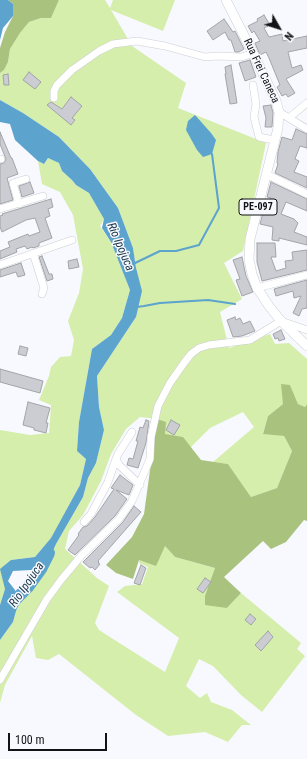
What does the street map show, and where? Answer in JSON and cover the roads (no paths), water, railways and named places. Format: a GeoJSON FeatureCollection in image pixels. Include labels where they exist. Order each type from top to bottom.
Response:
{"type":"FeatureCollection","features":[{"type":"Feature","properties":{"kind":"main road","name":"Rua Frei Caneca"},"geometry":{"type":"LineString","coordinates":[[226,0],[276,101],[279,112],[278,128],[250,239],[250,260],[252,274],[257,288],[266,303],[281,321]]}},
{"type":"Feature","properties":{"kind":"main road","name":"PE-097"},"geometry":{"type":"LineString","coordinates":[[281,321],[307,346]]}},
{"type":"Feature","properties":{"kind":"street"},"geometry":{"type":"LineString","coordinates":[[54,98],[54,91],[57,85],[72,70],[99,51],[113,44],[137,41],[165,46],[205,57],[242,57],[253,53]]}},
{"type":"Feature","properties":{"kind":"street"},"geometry":{"type":"LineString","coordinates":[[253,85],[256,104],[254,117],[258,137],[274,140]]}},
{"type":"Feature","properties":{"kind":"street"},"geometry":{"type":"LineString","coordinates":[[290,118],[307,103]]}},
{"type":"Feature","properties":{"kind":"street"},"geometry":{"type":"LineString","coordinates":[[279,112],[307,129]]}},
{"type":"Feature","properties":{"kind":"street"},"geometry":{"type":"LineString","coordinates":[[266,174],[307,194]]}},
{"type":"Feature","properties":{"kind":"street"},"geometry":{"type":"LineString","coordinates":[[19,204],[12,183],[26,179]]}},
{"type":"Feature","properties":{"kind":"street"},"geometry":{"type":"LineString","coordinates":[[0,209],[43,196]]}},
{"type":"Feature","properties":{"kind":"street"},"geometry":{"type":"LineString","coordinates":[[0,265],[72,240]]}},
{"type":"Feature","properties":{"kind":"street"},"geometry":{"type":"LineString","coordinates":[[33,254],[44,288],[42,294]]}},
{"type":"Feature","properties":{"kind":"street"},"geometry":{"type":"LineString","coordinates":[[257,288],[307,275]]}},
{"type":"Feature","properties":{"kind":"street"},"geometry":{"type":"LineString","coordinates":[[0,680],[47,599],[61,580],[81,556],[119,519],[132,501],[150,459],[151,437],[158,406],[170,383],[187,358],[199,348],[204,346],[250,340],[281,321],[307,330]]}},
{"type":"Feature","properties":{"kind":"street"},"geometry":{"type":"LineString","coordinates":[[84,522],[91,514],[108,482],[118,454],[132,432]]}},
{"type":"Feature","properties":{"kind":"street"},"geometry":{"type":"LineString","coordinates":[[116,459],[119,465],[140,485]]}},
{"type":"Feature","properties":{"kind":"water"},"geometry":{"type":"Polygon","coordinates":[[[0,0],[8,0],[13,4],[13,16],[3,28],[0,40],[0,0]]]}},
{"type":"Feature","properties":{"kind":"water"},"geometry":{"type":"Polygon","coordinates":[[[0,100],[23,113],[59,137],[90,169],[118,208],[133,248],[142,291],[136,317],[97,376],[99,407],[104,430],[96,463],[88,478],[83,497],[56,544],[47,564],[31,570],[13,571],[8,581],[15,590],[19,600],[13,622],[0,640],[0,605],[5,589],[0,569],[11,560],[35,557],[51,538],[80,485],[86,459],[77,451],[79,422],[92,349],[111,335],[122,318],[130,290],[111,242],[102,228],[104,219],[89,193],[76,185],[62,171],[59,163],[48,158],[44,164],[38,161],[15,140],[10,124],[0,122],[0,100]]]}},
{"type":"Feature","properties":{"kind":"water"},"geometry":{"type":"Polygon","coordinates":[[[195,115],[216,140],[212,154],[203,157],[197,150],[186,130],[188,121],[195,115]]]}},
{"type":"Feature","properties":{"kind":"waterway"},"geometry":{"type":"LineString","coordinates":[[133,264],[160,251],[176,251],[199,245],[219,208],[212,154]]}},
{"type":"Feature","properties":{"kind":"waterway"},"geometry":{"type":"LineString","coordinates":[[137,307],[160,303],[208,300],[235,304]]}},
{"type":"Feature","properties":{"kind":"waterway","name":"Rio Ipojuca"},"geometry":{"type":"LineString","coordinates":[[9,611],[14,601],[28,587],[41,569],[49,553]]}}]}
